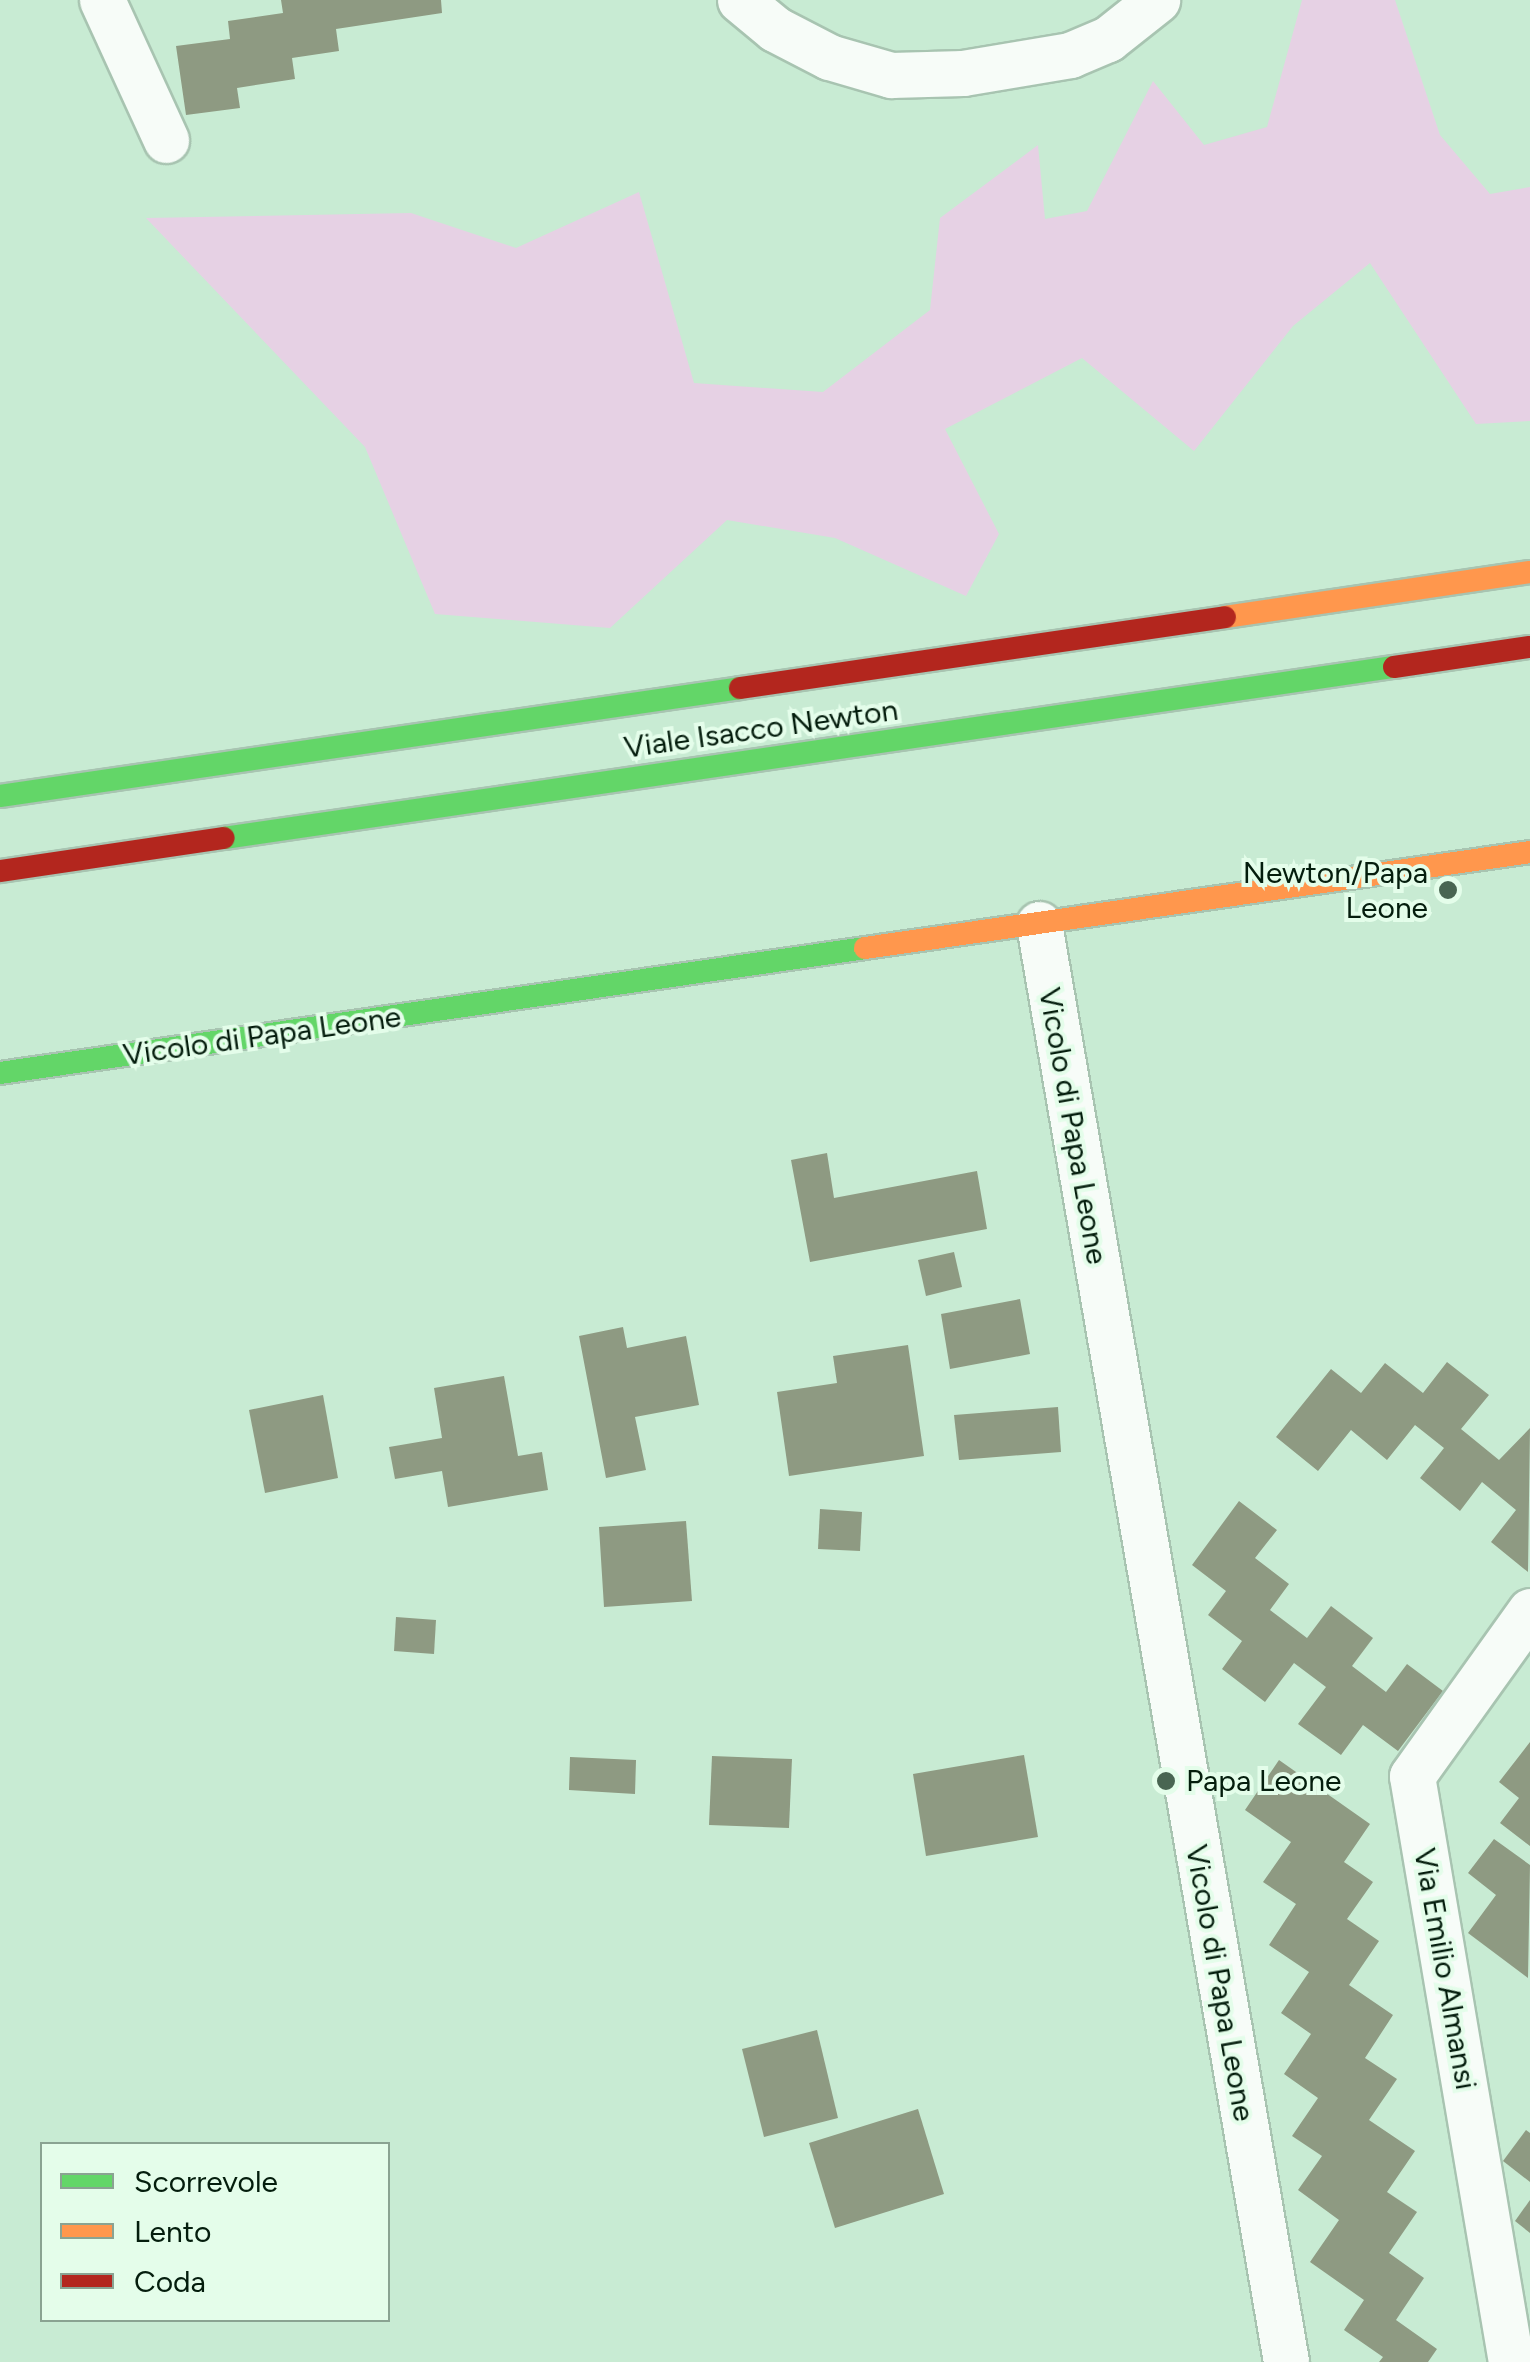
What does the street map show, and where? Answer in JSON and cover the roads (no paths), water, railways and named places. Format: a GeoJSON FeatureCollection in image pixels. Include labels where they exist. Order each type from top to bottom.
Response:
{"type":"FeatureCollection","features":[{"type":"Feature","properties":{"kind":"main road","name":"Viale Isacco Newton"},"geometry":{"type":"LineString","coordinates":[[0,796],[1530,572]]}},
{"type":"Feature","properties":{"kind":"main road","name":"Viale Isacco Newton"},"geometry":{"type":"LineString","coordinates":[[0,871],[1530,647]]}},
{"type":"Feature","properties":{"kind":"main road"},"geometry":{"type":"LineString","coordinates":[[1039,924],[1530,852]]}},
{"type":"Feature","properties":{"kind":"main road","name":"Vicolo di Papa Leone"},"geometry":{"type":"LineString","coordinates":[[0,1073],[1039,924]]}},
{"type":"Feature","properties":{"kind":"street"},"geometry":{"type":"LineString","coordinates":[[102,0],[166,140]]}},
{"type":"Feature","properties":{"kind":"street"},"geometry":{"type":"LineString","coordinates":[[740,0],[775,29],[829,57],[890,75],[963,73],[1070,55],[1108,40],[1158,0]]}},
{"type":"Feature","properties":{"kind":"street","name":"Vicolo di Papa Leone"},"geometry":{"type":"LineString","coordinates":[[1039,924],[1286,2362]]}},
{"type":"Feature","properties":{"kind":"street","name":"Via Emilio Almansi"},"geometry":{"type":"LineString","coordinates":[[1512,2362],[1412,1776],[1530,1611]]}},
{"type":"Feature","properties":{"kind":"place","name":"Newton/Papa Leone"},"geometry":{"type":"Point","coordinates":[1448,890]}},
{"type":"Feature","properties":{"kind":"place","name":"Papa Leone"},"geometry":{"type":"Point","coordinates":[1166,1781]}}]}
